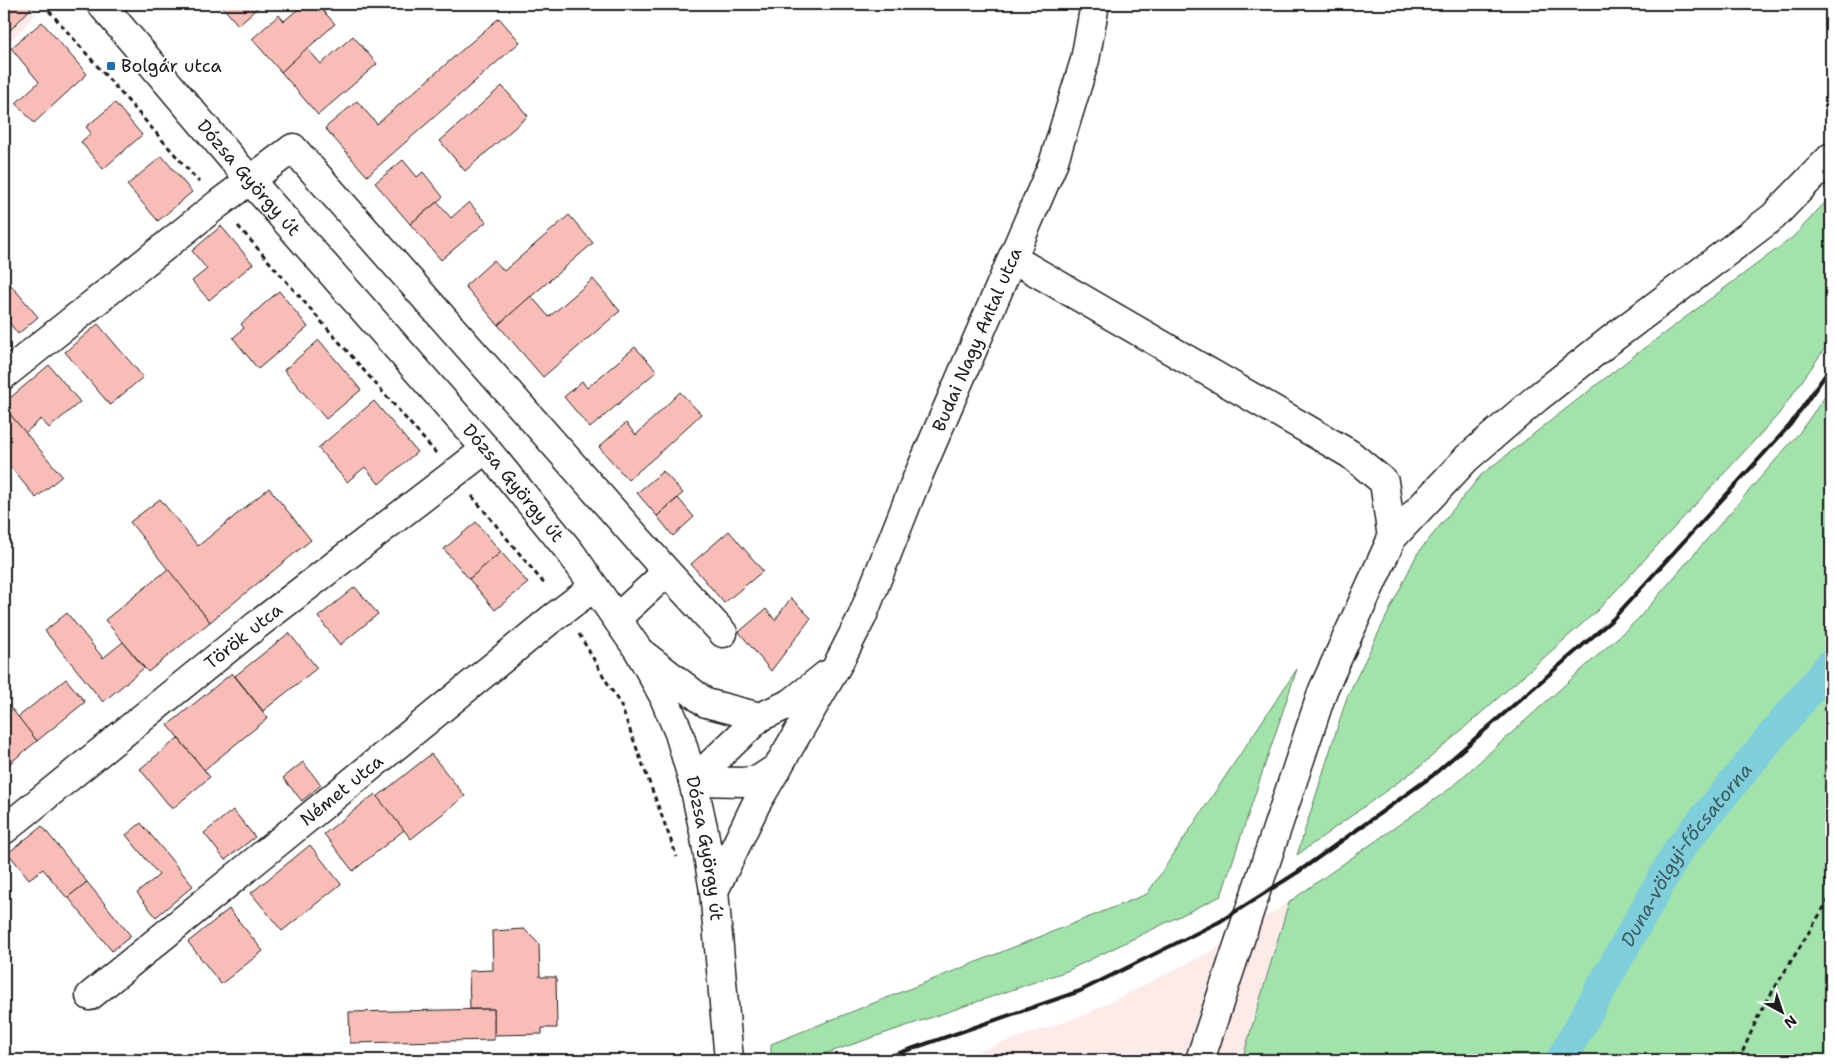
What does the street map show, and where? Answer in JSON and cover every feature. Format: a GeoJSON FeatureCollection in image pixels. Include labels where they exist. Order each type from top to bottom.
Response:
{"type":"FeatureCollection","features":[{"type":"Feature","properties":{"kind":"street","name":"Dózsa György út"},"geometry":{"type":"LineString","coordinates":[[101,4],[249,179],[486,449],[571,553],[639,651],[663,695],[680,733],[693,781],[714,891],[729,1060]]}},
{"type":"Feature","properties":{"kind":"street","name":"Budai Nagy Antal utca"},"geometry":{"type":"LineString","coordinates":[[714,891],[756,804],[837,666],[862,617],[915,483],[1053,164],[1085,60],[1095,4]]}},
{"type":"Feature","properties":{"kind":"street"},"geometry":{"type":"LineString","coordinates":[[4,375],[249,179],[293,148],[723,633]]}},
{"type":"Feature","properties":{"kind":"street"},"geometry":{"type":"LineString","coordinates":[[1200,1060],[1323,690],[1392,538],[1467,458],[1537,398],[1613,338],[1773,217],[1831,157]]}},
{"type":"Feature","properties":{"kind":"street"},"geometry":{"type":"LineString","coordinates":[[1012,258],[1350,454],[1384,482],[1392,538]]}},
{"type":"Feature","properties":{"kind":"street","name":"Török utca"},"geometry":{"type":"LineString","coordinates":[[4,830],[257,625],[486,449]]}},
{"type":"Feature","properties":{"kind":"street"},"geometry":{"type":"LineString","coordinates":[[617,618],[667,572]]}},
{"type":"Feature","properties":{"kind":"street","name":"Német utca"},"geometry":{"type":"LineString","coordinates":[[90,996],[594,586]]}},
{"type":"Feature","properties":{"kind":"street"},"geometry":{"type":"LineString","coordinates":[[639,651],[706,703],[760,717]]}},
{"type":"Feature","properties":{"kind":"street","name":"Budai Nagy Antal utca"},"geometry":{"type":"LineString","coordinates":[[693,781],[760,717],[790,703],[837,666]]}},
{"type":"Feature","properties":{"kind":"street","name":"Budai Nagy Antal utca"},"geometry":{"type":"LineString","coordinates":[[693,781],[743,782],[758,780],[778,767]]}},
{"type":"Feature","properties":{"kind":"path"},"geometry":{"type":"LineString","coordinates":[[1739,1060],[1760,1012],[1831,896]]}},
{"type":"Feature","properties":{"kind":"shaded area"},"geometry":{"type":"Polygon","coordinates":[[[4,4],[27,4],[36,14],[4,48],[4,4]]]}},
{"type":"Feature","properties":{"kind":"shaded area"},"geometry":{"type":"Polygon","coordinates":[[[1289,902],[1242,1060],[951,1060],[1082,1016],[1210,952],[1289,902]]]}},
{"type":"Feature","properties":{"kind":"green space"},"geometry":{"type":"Polygon","coordinates":[[[1831,196],[1831,340],[1778,415],[1598,610],[1422,765],[1297,855],[1347,697],[1417,554],[1481,475],[1631,358],[1793,237],[1831,196]]]}},
{"type":"Feature","properties":{"kind":"green space"},"geometry":{"type":"Polygon","coordinates":[[[1831,388],[1831,1060],[1242,1060],[1289,902],[1448,790],[1637,620],[1799,433],[1831,388]]]}},
{"type":"Feature","properties":{"kind":"green space"},"geometry":{"type":"Polygon","coordinates":[[[1297,669],[1221,896],[1067,971],[807,1060],[771,1060],[771,1044],[1147,894],[1297,669]]]}},
{"type":"Feature","properties":{"kind":"building"},"geometry":{"type":"Polygon","coordinates":[[[4,4],[27,4],[31,8],[4,37],[4,4]]]}},
{"type":"Feature","properties":{"kind":"building"},"geometry":{"type":"Polygon","coordinates":[[[220,4],[262,4],[238,25],[220,4]]]}},
{"type":"Feature","properties":{"kind":"building"},"geometry":{"type":"Polygon","coordinates":[[[304,4],[317,4],[335,24],[281,72],[252,39],[279,15],[284,21],[304,4]]]}},
{"type":"Feature","properties":{"kind":"building"},"geometry":{"type":"Polygon","coordinates":[[[499,18],[520,42],[367,176],[325,128],[357,101],[377,124],[499,18]]]}},
{"type":"Feature","properties":{"kind":"building"},"geometry":{"type":"Polygon","coordinates":[[[42,22],[87,74],[34,123],[16,103],[39,82],[11,48],[42,22]]]}},
{"type":"Feature","properties":{"kind":"building"},"geometry":{"type":"Polygon","coordinates":[[[353,36],[377,64],[318,115],[281,72],[307,48],[321,64],[353,36]]]}},
{"type":"Feature","properties":{"kind":"building"},"geometry":{"type":"Polygon","coordinates":[[[502,86],[528,116],[465,171],[440,141],[502,86]]]}},
{"type":"Feature","properties":{"kind":"building"},"geometry":{"type":"Polygon","coordinates":[[[115,103],[142,135],[103,169],[81,142],[91,133],[86,127],[115,103]]]}},
{"type":"Feature","properties":{"kind":"building"},"geometry":{"type":"Polygon","coordinates":[[[162,156],[192,192],[158,221],[127,185],[162,156]]]}},
{"type":"Feature","properties":{"kind":"building"},"geometry":{"type":"Polygon","coordinates":[[[403,160],[417,177],[423,172],[443,197],[410,224],[375,183],[403,160]]]}},
{"type":"Feature","properties":{"kind":"building"},"geometry":{"type":"Polygon","coordinates":[[[437,202],[451,218],[469,202],[486,222],[441,260],[410,224],[437,202]]]}},
{"type":"Feature","properties":{"kind":"building"},"geometry":{"type":"Polygon","coordinates":[[[569,215],[593,243],[498,325],[465,286],[494,260],[504,271],[569,215]]]}},
{"type":"Feature","properties":{"kind":"building"},"geometry":{"type":"Polygon","coordinates":[[[221,226],[253,264],[209,300],[192,281],[207,269],[192,251],[221,226]]]}},
{"type":"Feature","properties":{"kind":"building"},"geometry":{"type":"Polygon","coordinates":[[[593,279],[620,311],[543,377],[498,325],[531,296],[549,317],[593,279]]]}},
{"type":"Feature","properties":{"kind":"building"},"geometry":{"type":"Polygon","coordinates":[[[11,285],[38,317],[18,334],[4,316],[4,291],[11,285]]]}},
{"type":"Feature","properties":{"kind":"building"},"geometry":{"type":"Polygon","coordinates":[[[279,291],[308,327],[258,369],[233,338],[244,328],[241,324],[279,291]]]}},
{"type":"Feature","properties":{"kind":"building"},"geometry":{"type":"Polygon","coordinates":[[[98,324],[143,377],[110,405],[65,352],[98,324]]]}},
{"type":"Feature","properties":{"kind":"building"},"geometry":{"type":"Polygon","coordinates":[[[319,340],[361,390],[326,419],[284,370],[319,340]]]}},
{"type":"Feature","properties":{"kind":"building"},"geometry":{"type":"Polygon","coordinates":[[[635,347],[657,371],[590,428],[564,397],[582,381],[587,388],[635,347]]]}},
{"type":"Feature","properties":{"kind":"building"},"geometry":{"type":"Polygon","coordinates":[[[49,365],[80,402],[49,428],[41,419],[25,433],[4,407],[4,403],[49,365]]]}},
{"type":"Feature","properties":{"kind":"building"},"geometry":{"type":"Polygon","coordinates":[[[680,392],[701,414],[628,480],[599,447],[626,423],[636,435],[680,392]]]}},
{"type":"Feature","properties":{"kind":"building"},"geometry":{"type":"Polygon","coordinates":[[[374,401],[417,452],[379,484],[365,467],[347,482],[318,448],[374,401]]]}},
{"type":"Feature","properties":{"kind":"building"},"geometry":{"type":"Polygon","coordinates":[[[4,407],[62,476],[36,498],[4,459],[4,407]]]}},
{"type":"Feature","properties":{"kind":"building"},"geometry":{"type":"Polygon","coordinates":[[[663,471],[683,493],[657,516],[637,493],[663,471]]]}},
{"type":"Feature","properties":{"kind":"building"},"geometry":{"type":"Polygon","coordinates":[[[269,488],[311,540],[210,622],[130,522],[160,499],[198,546],[269,488]]]}},
{"type":"Feature","properties":{"kind":"building"},"geometry":{"type":"Polygon","coordinates":[[[678,498],[694,517],[673,536],[657,516],[678,498]]]}},
{"type":"Feature","properties":{"kind":"building"},"geometry":{"type":"Polygon","coordinates":[[[476,522],[501,552],[469,579],[444,549],[476,522]]]}},
{"type":"Feature","properties":{"kind":"building"},"geometry":{"type":"Polygon","coordinates":[[[729,531],[763,571],[724,603],[691,564],[729,531]]]}},
{"type":"Feature","properties":{"kind":"building"},"geometry":{"type":"Polygon","coordinates":[[[501,552],[528,583],[495,610],[469,579],[501,552]]]}},
{"type":"Feature","properties":{"kind":"building"},"geometry":{"type":"Polygon","coordinates":[[[168,569],[210,622],[148,672],[105,620],[168,569]]]}},
{"type":"Feature","properties":{"kind":"building"},"geometry":{"type":"Polygon","coordinates":[[[355,587],[378,614],[340,645],[318,617],[355,587]]]}},
{"type":"Feature","properties":{"kind":"building"},"geometry":{"type":"Polygon","coordinates":[[[791,598],[811,618],[771,671],[739,632],[766,609],[775,620],[791,598]]]}},
{"type":"Feature","properties":{"kind":"building"},"geometry":{"type":"Polygon","coordinates":[[[67,613],[103,658],[123,642],[144,668],[103,702],[45,631],[67,613]]]}},
{"type":"Feature","properties":{"kind":"building"},"geometry":{"type":"Polygon","coordinates":[[[289,633],[317,668],[263,711],[235,676],[289,633]]]}},
{"type":"Feature","properties":{"kind":"building"},"geometry":{"type":"Polygon","coordinates":[[[232,673],[268,718],[204,770],[168,725],[232,673]]]}},
{"type":"Feature","properties":{"kind":"building"},"geometry":{"type":"Polygon","coordinates":[[[66,679],[85,702],[37,741],[18,717],[66,679]]]}},
{"type":"Feature","properties":{"kind":"building"},"geometry":{"type":"Polygon","coordinates":[[[12,709],[37,741],[4,768],[4,716],[12,709]]]}},
{"type":"Feature","properties":{"kind":"building"},"geometry":{"type":"Polygon","coordinates":[[[178,738],[210,777],[172,809],[140,769],[178,738]]]}},
{"type":"Feature","properties":{"kind":"building"},"geometry":{"type":"Polygon","coordinates":[[[431,754],[465,796],[411,839],[377,797],[431,754]]]}},
{"type":"Feature","properties":{"kind":"building"},"geometry":{"type":"Polygon","coordinates":[[[303,762],[321,785],[302,801],[283,778],[303,762]]]}},
{"type":"Feature","properties":{"kind":"building"},"geometry":{"type":"Polygon","coordinates":[[[375,794],[404,830],[353,871],[324,834],[375,794]]]}},
{"type":"Feature","properties":{"kind":"building"},"geometry":{"type":"Polygon","coordinates":[[[233,810],[255,837],[225,860],[204,833],[233,810]]]}},
{"type":"Feature","properties":{"kind":"building"},"geometry":{"type":"Polygon","coordinates":[[[141,823],[193,886],[156,917],[137,893],[159,875],[126,835],[141,823]]]}},
{"type":"Feature","properties":{"kind":"building"},"geometry":{"type":"Polygon","coordinates":[[[42,826],[87,882],[67,898],[43,869],[29,879],[8,853],[42,826]]]}},
{"type":"Feature","properties":{"kind":"building"},"geometry":{"type":"Polygon","coordinates":[[[310,845],[341,884],[282,931],[251,893],[310,845]]]}},
{"type":"Feature","properties":{"kind":"building"},"geometry":{"type":"Polygon","coordinates":[[[87,882],[131,936],[112,951],[68,897],[87,882]]]}},
{"type":"Feature","properties":{"kind":"building"},"geometry":{"type":"Polygon","coordinates":[[[229,909],[263,951],[221,984],[188,942],[229,909]]]}},
{"type":"Feature","properties":{"kind":"building"},"geometry":{"type":"Polygon","coordinates":[[[524,929],[539,944],[540,977],[556,977],[557,1028],[542,1028],[542,1034],[494,1035],[494,1009],[470,1009],[469,971],[493,970],[492,931],[524,929]]]}},
{"type":"Feature","properties":{"kind":"building"},"geometry":{"type":"Polygon","coordinates":[[[494,1009],[494,1040],[350,1043],[349,1012],[494,1009]]]}},
{"type":"Feature","properties":{"kind":"waterway","name":"Duna-völgyi-főcsatorna"},"geometry":{"type":"LineString","coordinates":[[1561,1060],[1679,849],[1831,664]]}},
{"type":"Feature","properties":{"kind":"railway"},"geometry":{"type":"LineString","coordinates":[[879,1060],[1080,991],[1219,922],[1298,872],[1432,776],[1613,619],[1790,425],[1831,367]]}},
{"type":"Feature","properties":{"kind":"place","name":"Bolgár utca"},"geometry":{"type":"Point","coordinates":[111,66]}}]}
